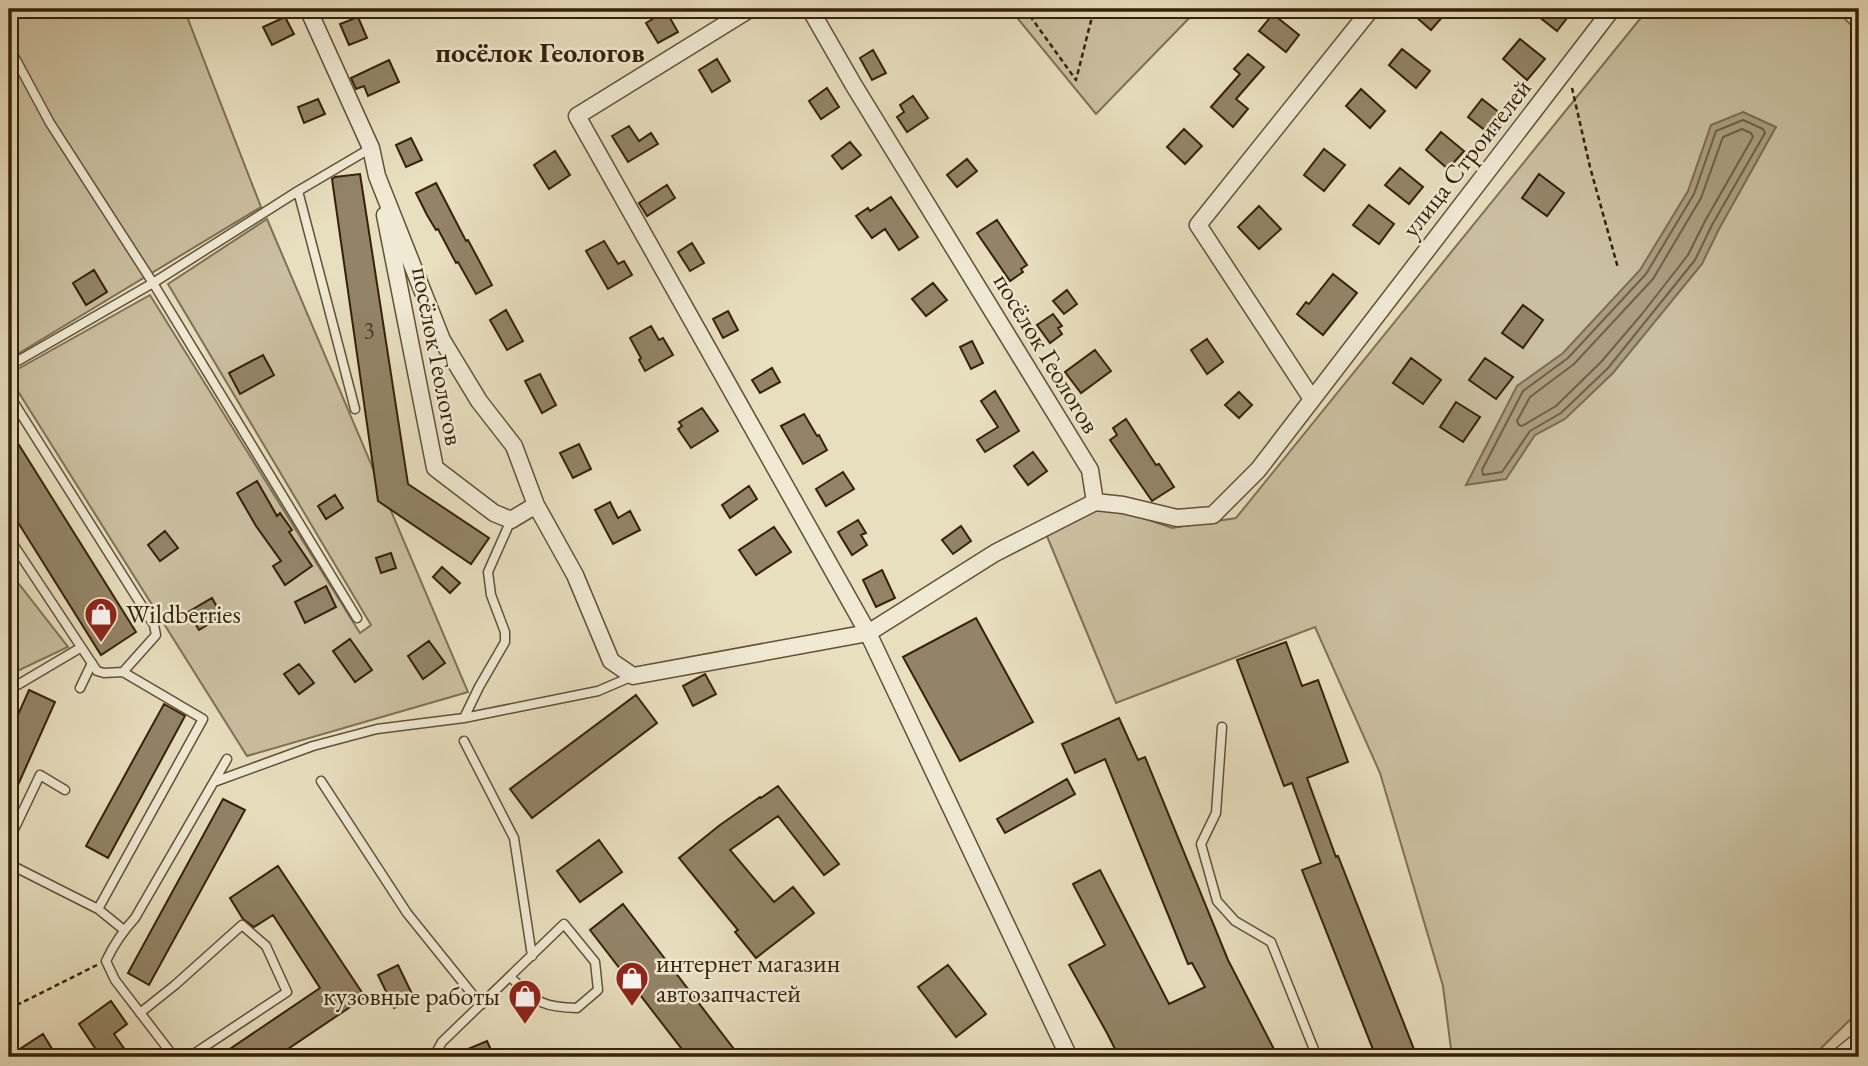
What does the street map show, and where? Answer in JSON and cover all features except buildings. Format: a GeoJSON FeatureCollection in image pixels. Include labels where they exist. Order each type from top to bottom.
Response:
{"type":"FeatureCollection","features":[{"type":"Feature","properties":{"kind":"street","name":"посёлок Геологов"},"geometry":{"type":"LineString","coordinates":[[309,9],[371,148],[435,468],[494,513],[511,520]]}},
{"type":"Feature","properties":{"kind":"street"},"geometry":{"type":"LineString","coordinates":[[750,9],[577,116],[868,633],[1069,1057]]}},
{"type":"Feature","properties":{"kind":"street","name":"посёлок Геологов"},"geometry":{"type":"LineString","coordinates":[[810,9],[860,96],[1090,470],[1095,502]]}},
{"type":"Feature","properties":{"kind":"street"},"geometry":{"type":"LineString","coordinates":[[1312,399],[1198,225],[1371,9]]}},
{"type":"Feature","properties":{"kind":"street","name":"улица Строителей"},"geometry":{"type":"LineString","coordinates":[[1095,502],[1123,505],[1177,518],[1213,514],[1258,470],[1612,9]]}},
{"type":"Feature","properties":{"kind":"street","name":"посёлок Геологов"},"geometry":{"type":"LineString","coordinates":[[377,176],[442,340],[479,401],[514,446],[536,505],[575,575],[611,661],[632,676]]}},
{"type":"Feature","properties":{"kind":"street"},"geometry":{"type":"LineString","coordinates":[[632,676],[868,633],[995,553],[1095,502]]}},
{"type":"Feature","properties":{"kind":"street"},"geometry":{"type":"LineString","coordinates":[[511,520],[536,505]]}},
{"type":"Feature","properties":{"kind":"street"},"geometry":{"type":"LineString","coordinates":[[1843,1057],[1859,1044]]}},
{"type":"Feature","properties":{"kind":"lane"},"geometry":{"type":"LineString","coordinates":[[9,47],[50,123],[153,283],[357,618]]}},
{"type":"Feature","properties":{"kind":"lane"},"geometry":{"type":"LineString","coordinates":[[9,366],[153,283],[371,148]]}},
{"type":"Feature","properties":{"kind":"lane"},"geometry":{"type":"LineString","coordinates":[[298,191],[355,409]]}},
{"type":"Feature","properties":{"kind":"lane"},"geometry":{"type":"LineString","coordinates":[[9,395],[155,625],[156,635],[122,672]]}},
{"type":"Feature","properties":{"kind":"lane"},"geometry":{"type":"LineString","coordinates":[[464,718],[505,642],[505,632],[491,594],[488,572],[511,520]]}},
{"type":"Feature","properties":{"kind":"lane"},"geometry":{"type":"LineString","coordinates":[[9,541],[97,671],[122,672],[203,719],[98,909]]}},
{"type":"Feature","properties":{"kind":"lane"},"geometry":{"type":"LineString","coordinates":[[9,690],[80,648]]}},
{"type":"Feature","properties":{"kind":"lane"},"geometry":{"type":"LineString","coordinates":[[80,688],[92,663]]}},
{"type":"Feature","properties":{"kind":"lane"},"geometry":{"type":"LineString","coordinates":[[214,782],[313,746],[377,729],[464,718],[598,691],[632,676]]}},
{"type":"Feature","properties":{"kind":"lane"},"geometry":{"type":"LineString","coordinates":[[1222,727],[1216,813],[1201,844],[1217,901],[1235,921],[1271,942],[1317,1057]]}},
{"type":"Feature","properties":{"kind":"lane"},"geometry":{"type":"LineString","coordinates":[[464,741],[514,838],[532,956]]}},
{"type":"Feature","properties":{"kind":"lane"},"geometry":{"type":"LineString","coordinates":[[174,1057],[115,980],[106,961],[124,930],[135,918],[227,759]]}},
{"type":"Feature","properties":{"kind":"lane"},"geometry":{"type":"LineString","coordinates":[[9,840],[40,775],[65,790]]}},
{"type":"Feature","properties":{"kind":"lane"},"geometry":{"type":"LineString","coordinates":[[321,781],[407,913],[481,1005]]}},
{"type":"Feature","properties":{"kind":"lane"},"geometry":{"type":"LineString","coordinates":[[9,863],[98,909],[124,930]]}},
{"type":"Feature","properties":{"kind":"lane"},"geometry":{"type":"LineString","coordinates":[[438,1057],[437,1051],[442,1042],[564,924],[595,962],[598,990],[577,1008],[554,1007],[538,1001],[510,977]]}},
{"type":"Feature","properties":{"kind":"lane"},"geometry":{"type":"LineString","coordinates":[[140,1013],[242,925],[267,946],[287,992],[189,1057]]}},
{"type":"Feature","properties":{"kind":"path"},"geometry":{"type":"LineString","coordinates":[[1025,9],[1076,80],[1094,9]]}},
{"type":"Feature","properties":{"kind":"path"},"geometry":{"type":"LineString","coordinates":[[1567,67],[1590,167],[1618,268]]}},
{"type":"Feature","properties":{"kind":"path"},"geometry":{"type":"LineString","coordinates":[[9,1009],[106,961]]}},
{"type":"Feature","properties":{"kind":"shaded area"},"geometry":{"type":"Polygon","coordinates":[[[9,9],[184,9],[261,207],[11,358],[9,355],[9,9]]]}},
{"type":"Feature","properties":{"kind":"shaded area"},"geometry":{"type":"Polygon","coordinates":[[[1010,9],[1198,9],[1096,114],[1010,9]]]}},
{"type":"Feature","properties":{"kind":"shaded area"},"geometry":{"type":"Polygon","coordinates":[[[1648,9],[1835,9],[1859,33],[1859,1011],[1812,1057],[1452,1057],[1443,986],[1380,773],[1315,627],[1116,703],[1044,529],[1108,506],[1172,528],[1236,518],[1648,9]]]}},
{"type":"Feature","properties":{"kind":"shaded area"},"geometry":{"type":"Polygon","coordinates":[[[267,219],[468,692],[247,756],[9,374],[150,295],[360,633],[371,625],[168,284],[267,219]]]}},
{"type":"Feature","properties":{"kind":"shaded area"},"geometry":{"type":"Polygon","coordinates":[[[12,575],[68,647],[9,675],[9,587],[12,575]]]}},
{"type":"Feature","properties":{"kind":"water"},"geometry":{"type":"Polygon","coordinates":[[[1743,112],[1776,127],[1702,264],[1613,373],[1565,419],[1535,435],[1506,479],[1466,485],[1517,386],[1563,353],[1640,270],[1688,191],[1711,125],[1743,112]]]}},
{"type":"Feature","properties":{"kind":"place","name":"Wildberries"},"geometry":{"type":"Point","coordinates":[101,644]}},
{"type":"Feature","properties":{"kind":"place","name":"интернет магазин автозапчастей"},"geometry":{"type":"Point","coordinates":[632,1008]}},
{"type":"Feature","properties":{"kind":"place","name":"кузовные работы"},"geometry":{"type":"Point","coordinates":[525,1026]}},
{"type":"Feature","properties":{"kind":"district","name":"посёлок Геологов"},"geometry":{"type":"Point","coordinates":[540,52]}}]}
